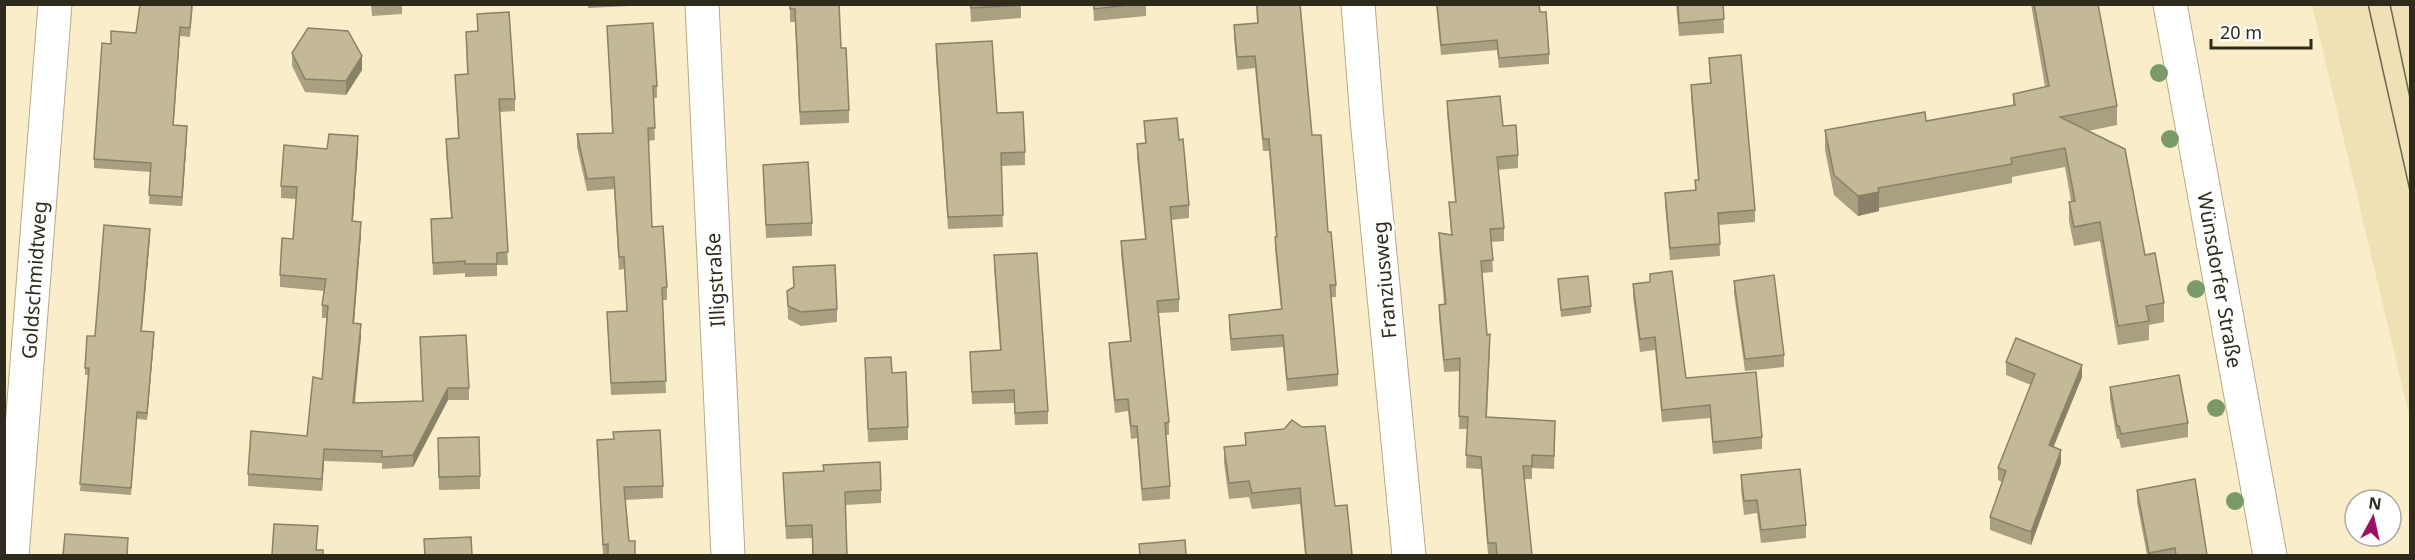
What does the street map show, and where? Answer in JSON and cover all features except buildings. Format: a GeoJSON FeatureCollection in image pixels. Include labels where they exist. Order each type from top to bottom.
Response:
{"type":"FeatureCollection","features":[{"type":"Feature","properties":{"kind":"street","name":"Goldschmidtweg"},"geometry":{"type":"LineString","coordinates":[[12,555],[55,4]]}},
{"type":"Feature","properties":{"kind":"street","name":"Illigstraße"},"geometry":{"type":"LineString","coordinates":[[702,4],[728,555]]}},
{"type":"Feature","properties":{"kind":"street","name":"Franziusweg"},"geometry":{"type":"LineString","coordinates":[[1358,4],[1408,555]]}},
{"type":"Feature","properties":{"kind":"street","name":"Wünsdorfer Straße"},"geometry":{"type":"LineString","coordinates":[[2170,4],[2270,555]]}},
{"type":"Feature","properties":{"kind":"shaded area"},"geometry":{"type":"Polygon","coordinates":[[[2312,5],[2410,5],[2410,419],[2312,5]]]}},
{"type":"Feature","properties":{"kind":"tram line"},"geometry":{"type":"LineString","coordinates":[[2368,4],[2410,191]]}},
{"type":"Feature","properties":{"kind":"tram line"},"geometry":{"type":"LineString","coordinates":[[2390,4],[2410,98]]}}]}
